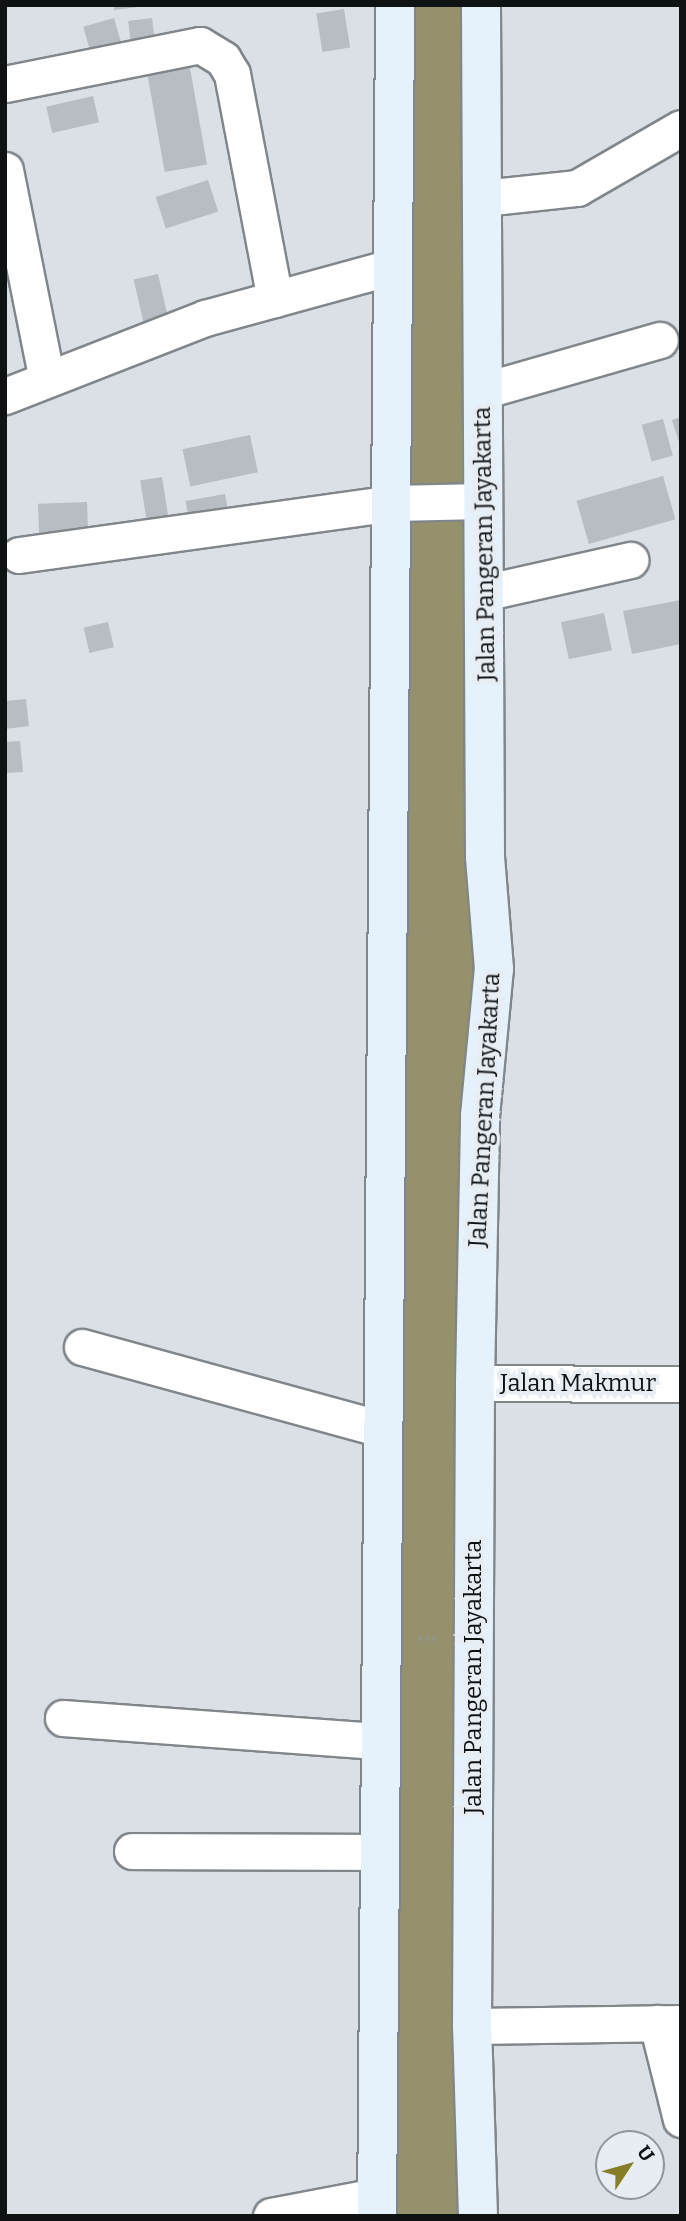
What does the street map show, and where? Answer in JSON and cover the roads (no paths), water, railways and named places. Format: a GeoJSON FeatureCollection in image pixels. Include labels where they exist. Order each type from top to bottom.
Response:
{"type":"FeatureCollection","features":[{"type":"Feature","properties":{"kind":"street"},"geometry":{"type":"LineString","coordinates":[[271,2216],[377,2206],[375,1852],[379,1428],[403,503],[392,267],[395,5]]}},
{"type":"Feature","properties":{"kind":"street","name":"Jalan Pangeran Jayakarta"},"geometry":{"type":"LineString","coordinates":[[478,2216],[472,2026],[475,1383],[480,1116],[494,969],[485,856],[487,592],[476,501],[482,391],[481,5]]}},
{"type":"Feature","properties":{"kind":"street"},"geometry":{"type":"LineString","coordinates":[[5,83],[200,45],[223,59],[232,74],[275,299]]}},
{"type":"Feature","properties":{"kind":"street"},"geometry":{"type":"LineString","coordinates":[[483,198],[577,188],[681,128]]}},
{"type":"Feature","properties":{"kind":"street"},"geometry":{"type":"LineString","coordinates":[[5,170],[46,376]]}},
{"type":"Feature","properties":{"kind":"street"},"geometry":{"type":"LineString","coordinates":[[5,396],[46,376],[275,299],[392,267]]}},
{"type":"Feature","properties":{"kind":"street"},"geometry":{"type":"LineString","coordinates":[[482,391],[660,340]]}},
{"type":"Feature","properties":{"kind":"street"},"geometry":{"type":"LineString","coordinates":[[19,555],[403,503],[476,501]]}},
{"type":"Feature","properties":{"kind":"street"},"geometry":{"type":"LineString","coordinates":[[487,592],[630,560]]}},
{"type":"Feature","properties":{"kind":"street"},"geometry":{"type":"LineString","coordinates":[[82,1347],[379,1428]]}},
{"type":"Feature","properties":{"kind":"street","name":"Jalan Makmur"},"geometry":{"type":"LineString","coordinates":[[475,1383],[681,1384]]}},
{"type":"Feature","properties":{"kind":"street"},"geometry":{"type":"LineString","coordinates":[[62,1718],[376,1741]]}},
{"type":"Feature","properties":{"kind":"street"},"geometry":{"type":"LineString","coordinates":[[132,1851],[375,1852]]}},
{"type":"Feature","properties":{"kind":"street"},"geometry":{"type":"LineString","coordinates":[[472,2026],[669,2023],[681,2119]]}}]}
